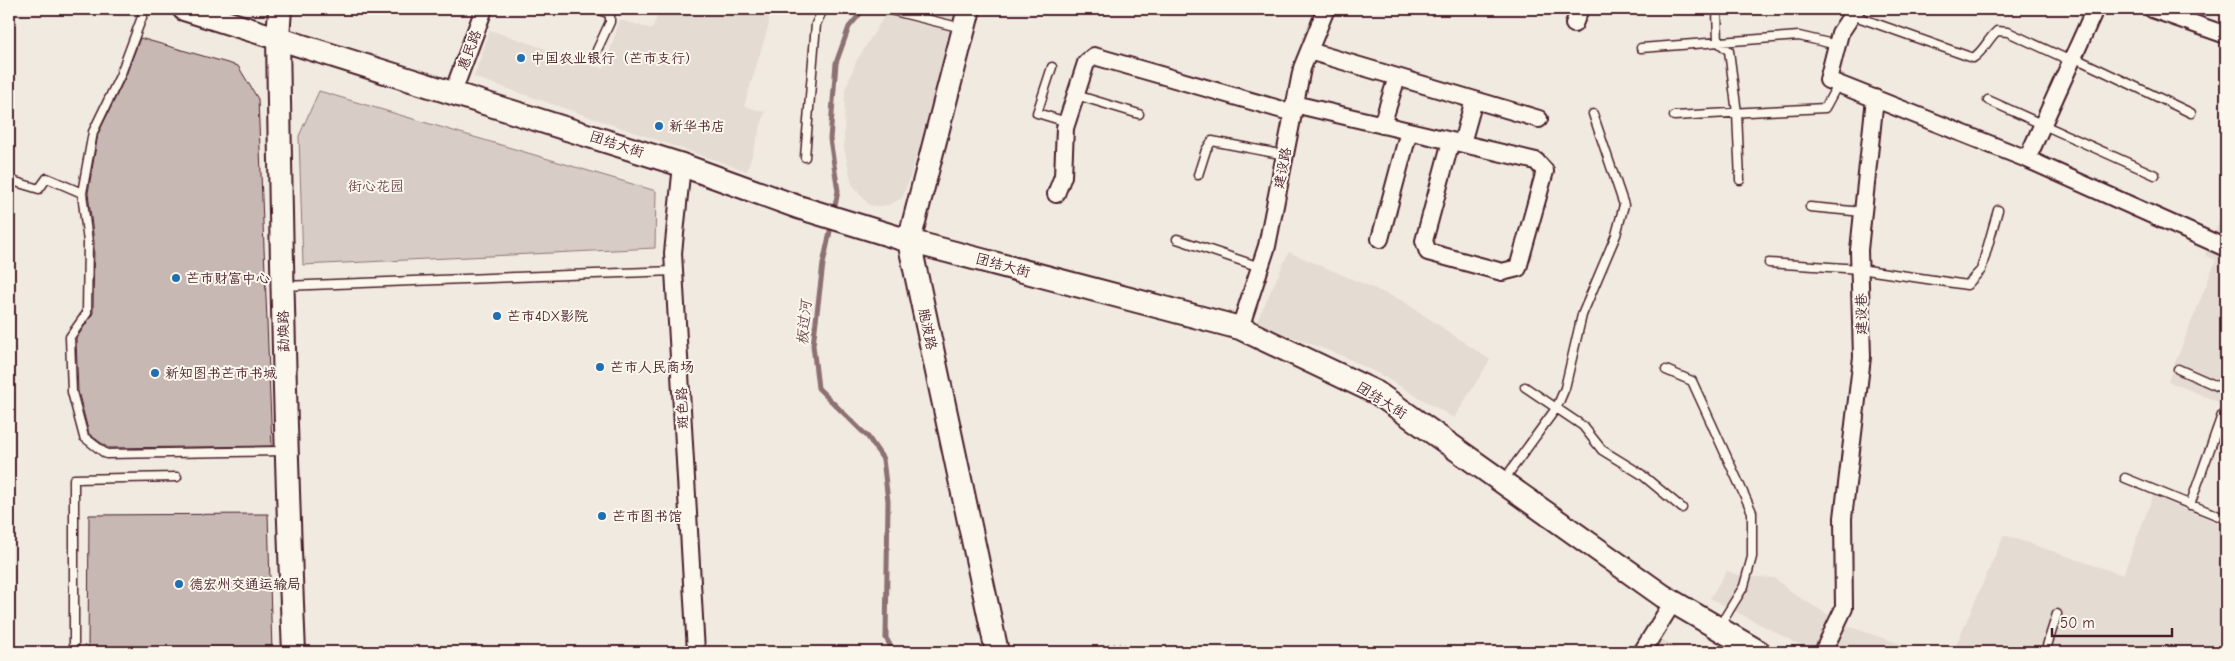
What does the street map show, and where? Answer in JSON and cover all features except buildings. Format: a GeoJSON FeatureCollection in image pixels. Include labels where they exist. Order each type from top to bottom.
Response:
{"type":"FeatureCollection","features":[{"type":"Feature","properties":{"kind":"main road","name":"团结大街"},"geometry":{"type":"LineString","coordinates":[[184,9],[682,165],[798,207],[909,241],[1240,328],[1377,393],[1673,602],[1759,652]]}},
{"type":"Feature","properties":{"kind":"main road","name":"勐焕路"},"geometry":{"type":"LineString","coordinates":[[280,9],[278,37],[285,451],[294,652]]}},
{"type":"Feature","properties":{"kind":"main road","name":"胞波路"},"geometry":{"type":"LineString","coordinates":[[966,19],[909,241],[997,652]]}},
{"type":"Feature","properties":{"kind":"street","name":"惠民路"},"geometry":{"type":"LineString","coordinates":[[453,92],[484,9]]}},
{"type":"Feature","properties":{"kind":"street","name":"建设路"},"geometry":{"type":"LineString","coordinates":[[1240,328],[1267,246],[1302,68],[1326,9]]}},
{"type":"Feature","properties":{"kind":"street"},"geometry":{"type":"LineString","coordinates":[[2026,159],[2095,9]]}},
{"type":"Feature","properties":{"kind":"street"},"geometry":{"type":"LineString","coordinates":[[2152,9],[2226,35]]}},
{"type":"Feature","properties":{"kind":"street"},"geometry":{"type":"LineString","coordinates":[[1854,12],[1840,33],[1828,80],[2026,159],[2226,248]]}},
{"type":"Feature","properties":{"kind":"street"},"geometry":{"type":"LineString","coordinates":[[1309,51],[1538,119]]}},
{"type":"Feature","properties":{"kind":"street"},"geometry":{"type":"LineString","coordinates":[[1056,194],[1063,176],[1067,122],[1086,63],[1094,56],[1294,108],[1382,125],[1409,131],[1456,142],[1536,161],[1545,171],[1518,268],[1502,272],[1428,252],[1424,241],[1456,142],[1474,100]]}},
{"type":"Feature","properties":{"kind":"street"},"geometry":{"type":"LineString","coordinates":[[1382,125],[1397,77]]}},
{"type":"Feature","properties":{"kind":"street","name":"建设巷"},"geometry":{"type":"LineString","coordinates":[[1823,652],[1844,608],[1843,518],[1862,357],[1860,269],[1863,212],[1875,98]]}},
{"type":"Feature","properties":{"kind":"street"},"geometry":{"type":"LineString","coordinates":[[1380,238],[1409,131]]}},
{"type":"Feature","properties":{"kind":"street","name":"斑色路"},"geometry":{"type":"LineString","coordinates":[[682,165],[672,253],[696,652]]}},
{"type":"Feature","properties":{"kind":"street"},"geometry":{"type":"LineString","coordinates":[[1642,652],[1673,602]]}},
{"type":"Feature","properties":{"kind":"lane"},"geometry":{"type":"LineString","coordinates":[[145,9],[120,76],[93,132],[82,193],[88,242],[88,313],[70,337],[72,392],[84,437],[106,454],[285,451]]}},
{"type":"Feature","properties":{"kind":"lane"},"geometry":{"type":"LineString","coordinates":[[805,157],[816,24],[823,9]]}},
{"type":"Feature","properties":{"kind":"lane"},"geometry":{"type":"LineString","coordinates":[[887,9],[966,19]]}},
{"type":"Feature","properties":{"kind":"lane"},"geometry":{"type":"LineString","coordinates":[[1717,9],[1718,42]]}},
{"type":"Feature","properties":{"kind":"lane"},"geometry":{"type":"LineString","coordinates":[[597,50],[610,22],[610,14],[602,10]]}},
{"type":"Feature","properties":{"kind":"lane"},"geometry":{"type":"LineString","coordinates":[[1854,12],[1973,58],[1982,52],[1989,38],[1997,31],[2008,32],[2191,113]]}},
{"type":"Feature","properties":{"kind":"lane"},"geometry":{"type":"LineString","coordinates":[[1641,48],[1799,36],[1837,45]]}},
{"type":"Feature","properties":{"kind":"lane"},"geometry":{"type":"LineString","coordinates":[[1718,42],[1730,51],[1737,113],[1740,180]]}},
{"type":"Feature","properties":{"kind":"lane"},"geometry":{"type":"LineString","coordinates":[[1052,67],[1036,113],[1067,122]]}},
{"type":"Feature","properties":{"kind":"lane"},"geometry":{"type":"LineString","coordinates":[[1674,116],[1825,108],[1838,84]]}},
{"type":"Feature","properties":{"kind":"lane"},"geometry":{"type":"LineString","coordinates":[[1076,95],[1139,114]]}},
{"type":"Feature","properties":{"kind":"lane"},"geometry":{"type":"LineString","coordinates":[[1988,100],[2155,175]]}},
{"type":"Feature","properties":{"kind":"lane"},"geometry":{"type":"LineString","coordinates":[[1502,482],[1557,407],[1565,388],[1582,315],[1616,235],[1624,205],[1593,114]]}},
{"type":"Feature","properties":{"kind":"lane"},"geometry":{"type":"LineString","coordinates":[[1198,175],[1206,150],[1212,140],[1284,155]]}},
{"type":"Feature","properties":{"kind":"lane"},"geometry":{"type":"LineString","coordinates":[[9,180],[39,189],[47,178],[82,193]]}},
{"type":"Feature","properties":{"kind":"lane"},"geometry":{"type":"LineString","coordinates":[[1810,207],[1863,212]]}},
{"type":"Feature","properties":{"kind":"lane"},"geometry":{"type":"LineString","coordinates":[[1769,263],[1860,269],[1967,285],[1980,270],[1998,210]]}},
{"type":"Feature","properties":{"kind":"lane"},"geometry":{"type":"LineString","coordinates":[[1177,239],[1260,267]]}},
{"type":"Feature","properties":{"kind":"lane"},"geometry":{"type":"LineString","coordinates":[[282,286],[674,270]]}},
{"type":"Feature","properties":{"kind":"lane"},"geometry":{"type":"LineString","coordinates":[[2178,369],[2226,390]]}},
{"type":"Feature","properties":{"kind":"lane"},"geometry":{"type":"LineString","coordinates":[[1666,370],[1692,381],[1752,512],[1752,557],[1744,586],[1718,628]]}},
{"type":"Feature","properties":{"kind":"lane"},"geometry":{"type":"LineString","coordinates":[[1525,387],[1583,426],[1602,450],[1641,474],[1682,508]]}},
{"type":"Feature","properties":{"kind":"lane"},"geometry":{"type":"LineString","coordinates":[[2190,505],[2222,415]]}},
{"type":"Feature","properties":{"kind":"lane"},"geometry":{"type":"LineString","coordinates":[[74,652],[74,479],[177,477]]}},
{"type":"Feature","properties":{"kind":"lane"},"geometry":{"type":"LineString","coordinates":[[2125,478],[2226,518]]}},
{"type":"Feature","properties":{"kind":"lane"},"geometry":{"type":"LineString","coordinates":[[2044,652],[2057,614]]}},
{"type":"Feature","properties":{"kind":"path"},"geometry":{"type":"LineString","coordinates":[[1090,652],[1100,647],[1117,644],[1141,652]]}},
{"type":"Feature","properties":{"kind":"shaded area"},"geometry":{"type":"Polygon","coordinates":[[[660,9],[767,9],[769,24],[744,106],[765,112],[747,171],[474,77],[490,30],[604,69],[620,20],[652,29],[660,9]]]}},
{"type":"Feature","properties":{"kind":"shaded area"},"geometry":{"type":"Polygon","coordinates":[[[889,9],[962,9],[902,198],[888,205],[878,206],[869,205],[852,184],[844,147],[845,90],[857,60],[889,9]]]}},
{"type":"Feature","properties":{"kind":"shaded area"},"geometry":{"type":"Polygon","coordinates":[[[2226,206],[2226,405],[2168,381],[2216,260],[2205,255],[2226,206]]]}},
{"type":"Feature","properties":{"kind":"shaded area"},"geometry":{"type":"Polygon","coordinates":[[[1289,252],[1403,301],[1490,360],[1454,418],[1381,375],[1343,356],[1256,323],[1289,252]]]}},
{"type":"Feature","properties":{"kind":"shaded area"},"geometry":{"type":"Polygon","coordinates":[[[2153,496],[2226,526],[2226,652],[1953,652],[2004,535],[2123,575],[2153,496]]]}},
{"type":"Feature","properties":{"kind":"shaded area"},"geometry":{"type":"Polygon","coordinates":[[[1727,571],[1742,576],[1775,578],[1790,592],[1847,626],[1924,652],[1813,652],[1710,598],[1727,571]]]}},
{"type":"Feature","properties":{"kind":"shaded area"},"geometry":{"type":"Polygon","coordinates":[[[1660,638],[1683,652],[1652,652],[1660,638]]]}},
{"type":"Feature","properties":{"kind":"green space","name":"街心花园"},"geometry":{"type":"Polygon","coordinates":[[[319,91],[656,191],[655,248],[303,265],[299,136],[319,91]]]}},
{"type":"Feature","properties":{"kind":"waterway","name":"板过河"},"geometry":{"type":"LineString","coordinates":[[834,211],[838,191],[830,139],[836,63],[849,27],[864,9]]}},
{"type":"Feature","properties":{"kind":"waterway","name":"板过河"},"geometry":{"type":"LineString","coordinates":[[832,222],[823,264],[813,345],[818,388],[868,437],[883,459],[888,501],[886,638],[894,652]]}},
{"type":"Feature","properties":{"kind":"place","name":"中国农业银行（芒市支行）"},"geometry":{"type":"Point","coordinates":[521,58]}},
{"type":"Feature","properties":{"kind":"place","name":"新华书店"},"geometry":{"type":"Point","coordinates":[659,126]}},
{"type":"Feature","properties":{"kind":"place","name":"芒市财富中心"},"geometry":{"type":"Point","coordinates":[176,278]}},
{"type":"Feature","properties":{"kind":"place","name":"芒市4DX影院"},"geometry":{"type":"Point","coordinates":[497,316]}},
{"type":"Feature","properties":{"kind":"place","name":"芒市人民商场"},"geometry":{"type":"Point","coordinates":[600,367]}},
{"type":"Feature","properties":{"kind":"place","name":"新知图书芒市书城"},"geometry":{"type":"Point","coordinates":[155,373]}},
{"type":"Feature","properties":{"kind":"place","name":"芒市图书馆"},"geometry":{"type":"Point","coordinates":[602,516]}},
{"type":"Feature","properties":{"kind":"place","name":"德宏州交通运输局"},"geometry":{"type":"Point","coordinates":[179,584]}}]}
